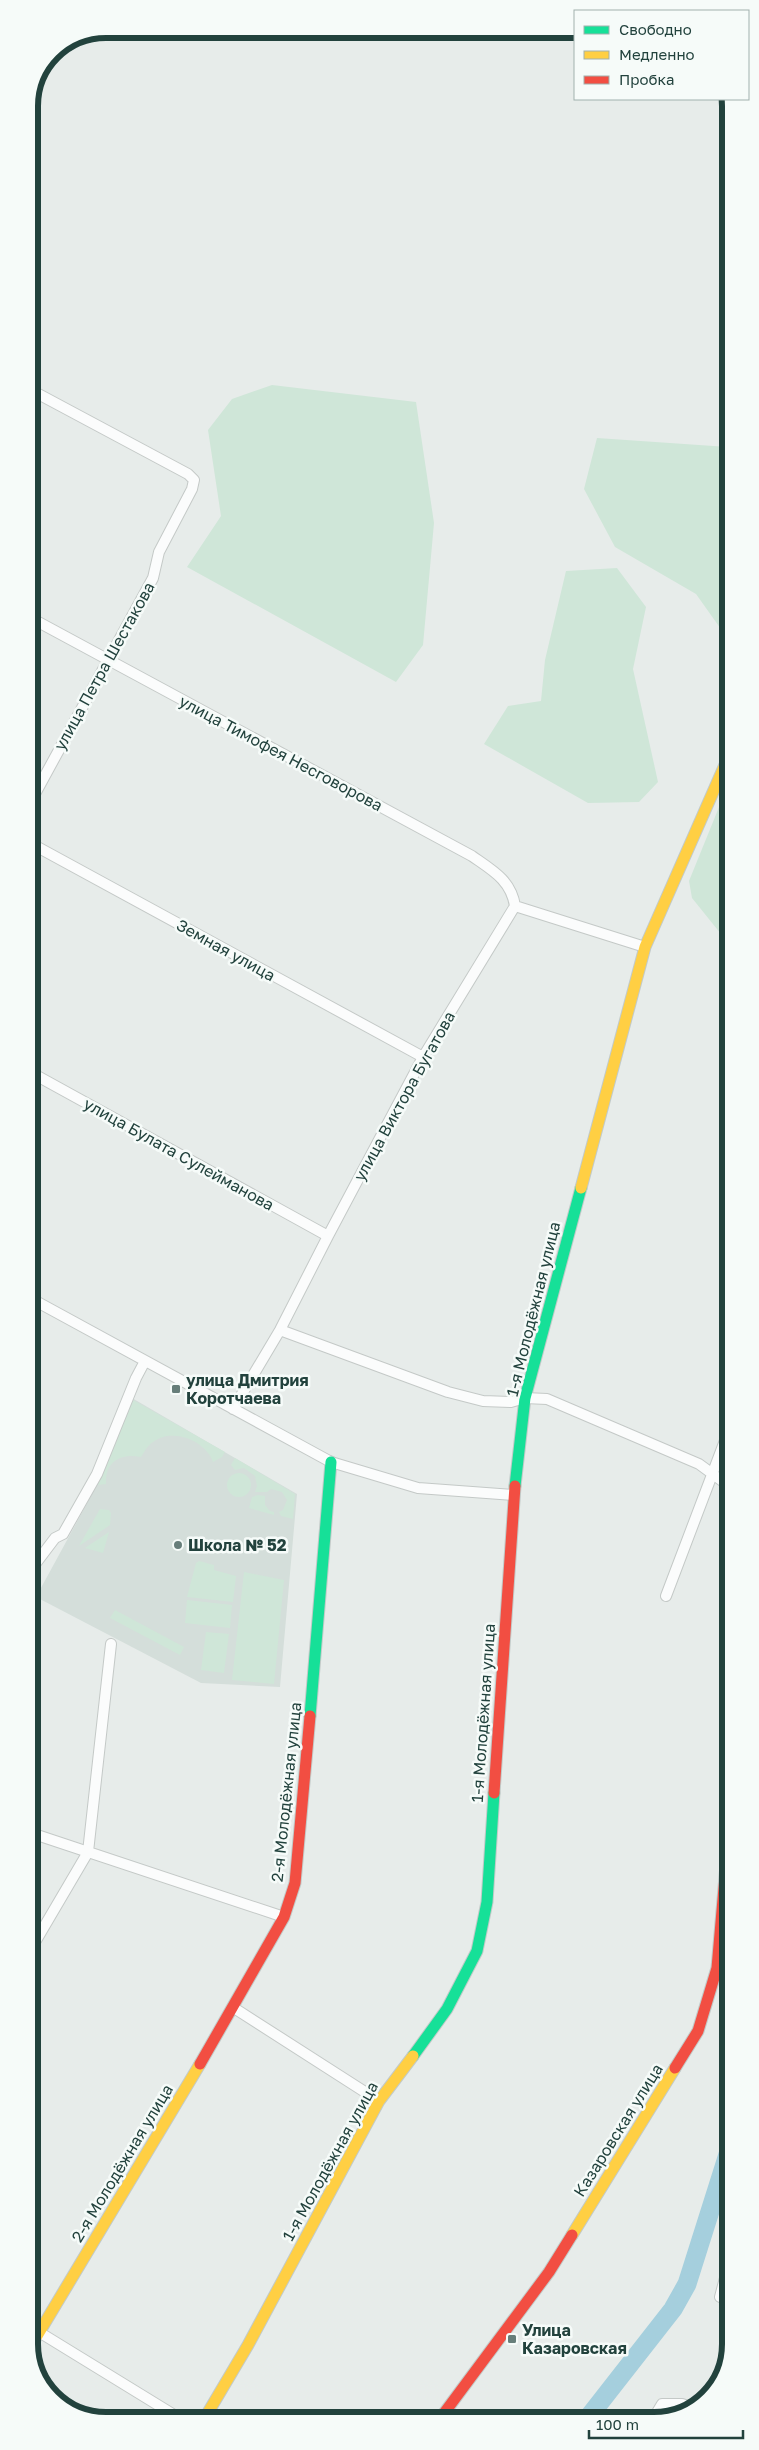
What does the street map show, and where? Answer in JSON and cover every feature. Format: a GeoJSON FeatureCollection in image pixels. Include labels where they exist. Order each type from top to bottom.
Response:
{"type":"FeatureCollection","features":[{"type":"Feature","properties":{"kind":"street","name":"улица Петра Шестакова"},"geometry":{"type":"LineString","coordinates":[[37,393],[188,474],[194,480],[192,489],[159,552],[153,578],[37,790]]}},
{"type":"Feature","properties":{"kind":"street","name":"улица Тимофея Несговорова"},"geometry":{"type":"LineString","coordinates":[[37,621],[472,856],[500,875],[513,893],[515,906]]}},
{"type":"Feature","properties":{"kind":"street","name":"1-я Молодёжная улица"},"geometry":{"type":"LineString","coordinates":[[208,2412],[248,2345],[379,2100],[447,2009],[477,1951],[487,1902],[514,1495],[525,1398],[645,947],[722,772]]}},
{"type":"Feature","properties":{"kind":"street","name":"Земная улица"},"geometry":{"type":"LineString","coordinates":[[37,847],[423,1057]]}},
{"type":"Feature","properties":{"kind":"street"},"geometry":{"type":"LineString","coordinates":[[515,906],[645,947]]}},
{"type":"Feature","properties":{"kind":"street","name":"улица Виктора Бугатова"},"geometry":{"type":"LineString","coordinates":[[233,1409],[280,1330],[423,1057],[515,906]]}},
{"type":"Feature","properties":{"kind":"street","name":"улица Булата Сулейманова"},"geometry":{"type":"LineString","coordinates":[[37,1076],[328,1236]]}},
{"type":"Feature","properties":{"kind":"street"},"geometry":{"type":"LineString","coordinates":[[37,1302],[331,1462],[418,1488],[514,1495]]}},
{"type":"Feature","properties":{"kind":"street"},"geometry":{"type":"LineString","coordinates":[[280,1330],[448,1392],[483,1401],[511,1402],[525,1398],[547,1399],[645,1440],[714,1473],[722,1480]]}},
{"type":"Feature","properties":{"kind":"street"},"geometry":{"type":"LineString","coordinates":[[37,1561],[54,1538],[64,1534],[94,1480],[139,1371],[145,1361]]}},
{"type":"Feature","properties":{"kind":"street"},"geometry":{"type":"LineString","coordinates":[[666,1596],[722,1450]]}},
{"type":"Feature","properties":{"kind":"street","name":"2-я Молодёжная улица"},"geometry":{"type":"LineString","coordinates":[[37,2336],[234,2008],[284,1917],[295,1883],[298,1854],[331,1462]]}},
{"type":"Feature","properties":{"kind":"street"},"geometry":{"type":"LineString","coordinates":[[37,1939],[88,1852],[111,1644]]}},
{"type":"Feature","properties":{"kind":"street"},"geometry":{"type":"LineString","coordinates":[[37,1835],[284,1917]]}},
{"type":"Feature","properties":{"kind":"street","name":"Казаровская улица"},"geometry":{"type":"LineString","coordinates":[[445,2412],[549,2272],[698,2031],[717,1968],[722,1911]]}},
{"type":"Feature","properties":{"kind":"street"},"geometry":{"type":"LineString","coordinates":[[234,2008],[379,2100]]}},
{"type":"Feature","properties":{"kind":"street"},"geometry":{"type":"LineString","coordinates":[[720,2297],[722,2289]]}},
{"type":"Feature","properties":{"kind":"street"},"geometry":{"type":"LineString","coordinates":[[39,2332],[169,2412]]}},
{"type":"Feature","properties":{"kind":"street"},"geometry":{"type":"LineString","coordinates":[[657,2412],[662,2404],[683,2405]]}},
{"type":"Feature","properties":{"kind":"shaded area","name":"Школа № 52"},"geometry":{"type":"Polygon","coordinates":[[[132,1398],[297,1494],[280,1687],[201,1683],[37,1598],[102,1476],[132,1398]]]}},
{"type":"Feature","properties":{"kind":"green space"},"geometry":{"type":"Polygon","coordinates":[[[272,385],[416,402],[434,523],[423,645],[396,682],[187,567],[221,516],[208,430],[232,399],[272,385]]]}},
{"type":"Feature","properties":{"kind":"green space"},"geometry":{"type":"Polygon","coordinates":[[[597,438],[722,447],[722,631],[696,594],[615,547],[584,489],[597,438]]]}},
{"type":"Feature","properties":{"kind":"green space"},"geometry":{"type":"Polygon","coordinates":[[[617,568],[646,607],[633,669],[658,782],[639,802],[588,803],[484,744],[508,706],[541,701],[545,660],[566,571],[617,568]]]}},
{"type":"Feature","properties":{"kind":"green space"},"geometry":{"type":"Polygon","coordinates":[[[722,800],[722,935],[692,898],[689,881],[722,800]]]}},
{"type":"Feature","properties":{"kind":"green space"},"geometry":{"type":"Polygon","coordinates":[[[133,1400],[225,1452],[222,1457],[213,1462],[203,1448],[188,1438],[170,1436],[161,1438],[149,1445],[141,1457],[127,1456],[115,1461],[108,1470],[106,1484],[98,1485],[133,1400]]]}},
{"type":"Feature","properties":{"kind":"green space"},"geometry":{"type":"Polygon","coordinates":[[[235,1458],[295,1494],[293,1519],[281,1516],[279,1512],[283,1510],[287,1500],[282,1492],[271,1489],[267,1492],[255,1492],[257,1486],[255,1476],[244,1468],[235,1470],[231,1465],[235,1458]]]}},
{"type":"Feature","properties":{"kind":"green space"},"geometry":{"type":"Polygon","coordinates":[[[239,1473],[244,1474],[250,1480],[250,1490],[244,1496],[239,1497],[234,1496],[228,1490],[227,1485],[228,1480],[234,1474],[239,1473]]]}},
{"type":"Feature","properties":{"kind":"green space"},"geometry":{"type":"Polygon","coordinates":[[[258,1495],[265,1496],[265,1505],[270,1511],[274,1512],[274,1515],[249,1508],[252,1497],[258,1495]]]}},
{"type":"Feature","properties":{"kind":"green space"},"geometry":{"type":"Polygon","coordinates":[[[100,1509],[109,1510],[111,1513],[110,1525],[79,1546],[100,1509]]]}},
{"type":"Feature","properties":{"kind":"green space"},"geometry":{"type":"Polygon","coordinates":[[[109,1532],[103,1553],[85,1548],[109,1532]]]}},
{"type":"Feature","properties":{"kind":"green space"},"geometry":{"type":"Polygon","coordinates":[[[199,1561],[214,1565],[214,1570],[236,1576],[233,1602],[187,1597],[196,1563],[199,1561]]]}},
{"type":"Feature","properties":{"kind":"green space"},"geometry":{"type":"Polygon","coordinates":[[[244,1572],[284,1580],[274,1684],[232,1680],[244,1572]]]}},
{"type":"Feature","properties":{"kind":"green space"},"geometry":{"type":"Polygon","coordinates":[[[187,1600],[232,1605],[230,1628],[185,1623],[187,1600]]]}},
{"type":"Feature","properties":{"kind":"green space"},"geometry":{"type":"Polygon","coordinates":[[[115,1610],[184,1647],[180,1655],[110,1618],[115,1610]]]}},
{"type":"Feature","properties":{"kind":"green space"},"geometry":{"type":"Polygon","coordinates":[[[206,1632],[229,1634],[224,1673],[201,1670],[206,1632]]]}},
{"type":"Feature","properties":{"kind":"waterway"},"geometry":{"type":"LineString","coordinates":[[592,2412],[673,2309],[687,2284],[722,2173]]}},
{"type":"Feature","properties":{"kind":"traffic: fast"},"geometry":{"type":"LineString","coordinates":[[515,1486],[525,1398],[581,1188]]}},
{"type":"Feature","properties":{"kind":"traffic: fast"},"geometry":{"type":"LineString","coordinates":[[310,1716],[331,1462]]}},
{"type":"Feature","properties":{"kind":"traffic: fast"},"geometry":{"type":"LineString","coordinates":[[413,2056],[447,2009],[477,1951],[487,1902],[494,1793]]}},
{"type":"Feature","properties":{"kind":"traffic: slow"},"geometry":{"type":"LineString","coordinates":[[581,1188],[645,947],[722,772]]}},
{"type":"Feature","properties":{"kind":"traffic: slow"},"geometry":{"type":"LineString","coordinates":[[208,2412],[248,2345],[379,2101],[413,2056]]}},
{"type":"Feature","properties":{"kind":"traffic: slow"},"geometry":{"type":"LineString","coordinates":[[37,2336],[200,2064]]}},
{"type":"Feature","properties":{"kind":"traffic: slow"},"geometry":{"type":"LineString","coordinates":[[572,2235],[675,2068]]}},
{"type":"Feature","properties":{"kind":"traffic: jam"},"geometry":{"type":"LineString","coordinates":[[494,1793],[515,1486]]}},
{"type":"Feature","properties":{"kind":"traffic: jam"},"geometry":{"type":"LineString","coordinates":[[200,2064],[284,1917],[295,1883],[310,1716]]}},
{"type":"Feature","properties":{"kind":"traffic: jam"},"geometry":{"type":"LineString","coordinates":[[675,2068],[698,2031],[717,1968],[722,1911]]}},
{"type":"Feature","properties":{"kind":"traffic: jam"},"geometry":{"type":"LineString","coordinates":[[445,2412],[549,2272],[572,2235]]}},
{"type":"Feature","properties":{"kind":"place","name":"улица Дмитрия Коротчаева"},"geometry":{"type":"Point","coordinates":[176,1389]}},
{"type":"Feature","properties":{"kind":"place","name":"Школа № 52"},"geometry":{"type":"Point","coordinates":[178,1545]}},
{"type":"Feature","properties":{"kind":"place","name":"Улица Казаровская"},"geometry":{"type":"Point","coordinates":[512,2339]}}]}
